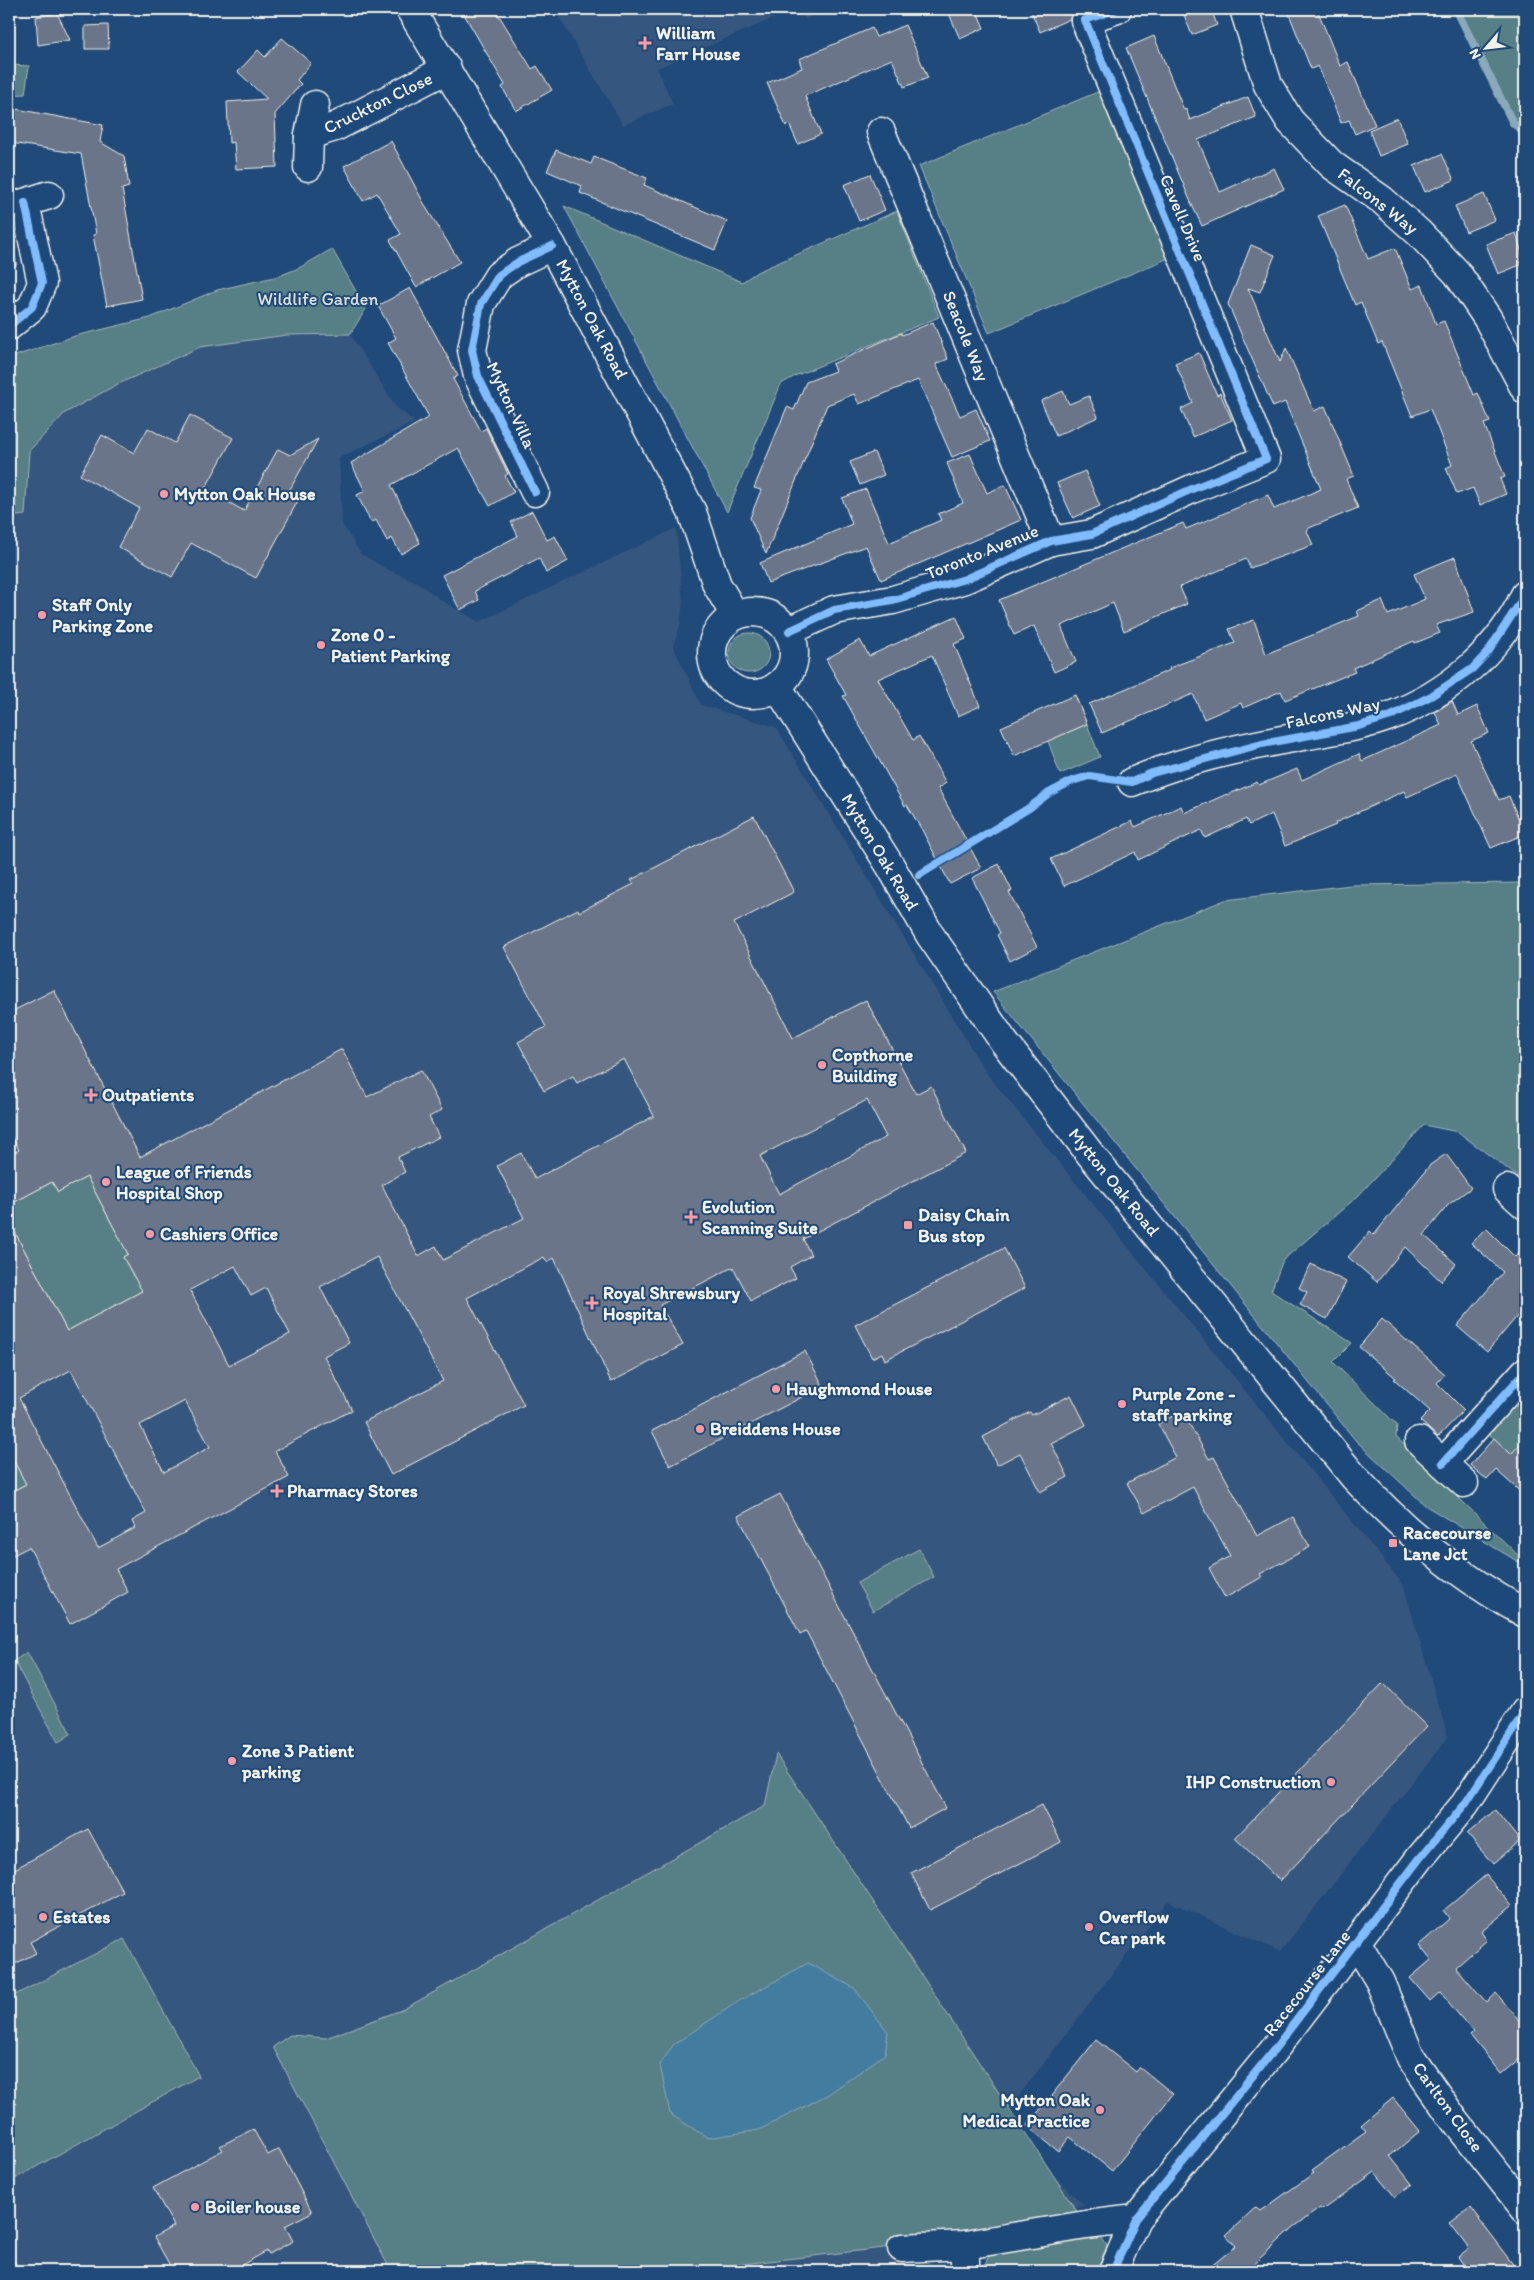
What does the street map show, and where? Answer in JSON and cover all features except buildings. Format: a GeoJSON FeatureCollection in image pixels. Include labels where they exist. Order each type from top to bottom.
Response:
{"type":"FeatureCollection","features":[{"type":"Feature","properties":{"kind":"street","name":"Mytton Oak Road"},"geometry":{"type":"LineString","coordinates":[[410,9],[552,246],[692,512],[717,585],[735,615]]}},
{"type":"Feature","properties":{"kind":"street","name":"Cavell Drive"},"geometry":{"type":"LineString","coordinates":[[1117,9],[1085,20],[1266,459]]}},
{"type":"Feature","properties":{"kind":"street","name":"Falcons Way"},"geometry":{"type":"LineString","coordinates":[[1244,9],[1268,85],[1290,121],[1332,165],[1382,200],[1419,233],[1457,273],[1488,319],[1525,389]]}},
{"type":"Feature","properties":{"kind":"street","name":"Cruckton Close"},"geometry":{"type":"LineString","coordinates":[[309,135],[351,119],[447,69]]}},
{"type":"Feature","properties":{"kind":"street"},"geometry":{"type":"LineString","coordinates":[[308,167],[309,135],[315,105]]}},
{"type":"Feature","properties":{"kind":"street","name":"Seacole Way"},"geometry":{"type":"LineString","coordinates":[[881,132],[1051,541]]}},
{"type":"Feature","properties":{"kind":"street"},"geometry":{"type":"LineString","coordinates":[[9,326],[32,307],[42,282],[28,202]]}},
{"type":"Feature","properties":{"kind":"street","name":"Mytton Villa"},"geometry":{"type":"LineString","coordinates":[[535,492],[478,376],[472,350],[482,304],[499,275],[518,262],[552,246]]}},
{"type":"Feature","properties":{"kind":"street","name":"Toronto Avenue"},"geometry":{"type":"LineString","coordinates":[[788,631],[834,610],[893,600],[965,578],[1051,541],[1092,534],[1192,489],[1266,459]]}},
{"type":"Feature","properties":{"kind":"street","name":"Falcons Way"},"geometry":{"type":"LineString","coordinates":[[1132,782],[1152,773],[1262,744],[1359,726],[1391,716],[1431,696],[1472,668],[1488,652],[1525,595]]}},
{"type":"Feature","properties":{"kind":"street"},"geometry":{"type":"LineString","coordinates":[[746,612],[764,613],[780,622],[788,631],[793,643],[795,655],[792,667],[786,678],[777,686],[764,693],[751,694],[738,691],[726,684],[717,673],[713,662],[714,640],[718,630],[735,615],[746,612]]}},
{"type":"Feature","properties":{"kind":"street","name":"Mytton Oak Road"},"geometry":{"type":"LineString","coordinates":[[777,686],[891,867],[930,935],[1004,1042],[1091,1155],[1354,1477],[1387,1513],[1429,1549],[1479,1585],[1525,1613]]}},
{"type":"Feature","properties":{"kind":"street"},"geometry":{"type":"LineString","coordinates":[[1442,1463],[1525,1372]]}},
{"type":"Feature","properties":{"kind":"street"},"geometry":{"type":"LineString","coordinates":[[1419,1441],[1464,1483]]}},
{"type":"Feature","properties":{"kind":"street","name":"Racecourse Lane"},"geometry":{"type":"LineString","coordinates":[[1113,2271],[1136,2219],[1273,2051],[1420,1858],[1465,1804],[1525,1712]]}},
{"type":"Feature","properties":{"kind":"street","name":"Carlton Close"},"geometry":{"type":"LineString","coordinates":[[1357,1943],[1380,1982],[1394,2020],[1416,2066],[1454,2121],[1525,2209]]}},
{"type":"Feature","properties":{"kind":"street"},"geometry":{"type":"LineString","coordinates":[[902,2248],[965,2258],[1086,2225],[1136,2219]]}},
{"type":"Feature","properties":{"kind":"shaded area","name":"William Farr House"},"geometry":{"type":"Polygon","coordinates":[[[554,9],[795,9],[657,68],[673,104],[623,125],[554,9]]]}},
{"type":"Feature","properties":{"kind":"shaded area"},"geometry":{"type":"Polygon","coordinates":[[[795,9],[830,9],[806,19],[795,9]]]}},
{"type":"Feature","properties":{"kind":"shaded area","name":"Royal Shrewsbury Hospital"},"geometry":{"type":"Polygon","coordinates":[[[332,249],[366,309],[350,334],[396,407],[415,422],[339,458],[342,524],[361,554],[389,570],[417,582],[441,600],[479,622],[676,528],[683,602],[680,626],[673,646],[701,705],[776,727],[987,1074],[1403,1584],[1448,1737],[1280,1952],[1168,1901],[998,2123],[1085,2206],[908,2227],[907,2266],[856,2271],[23,2271],[9,2256],[9,2182],[199,2075],[124,1939],[9,1998],[9,358],[75,336],[150,318],[217,290],[279,276],[299,268],[332,249]]]}},
{"type":"Feature","properties":{"kind":"shaded area"},"geometry":{"type":"Polygon","coordinates":[[[808,1963],[854,1988],[888,2032],[885,2054],[827,2095],[759,2130],[708,2138],[670,2114],[660,2065],[673,2045],[737,2002],[808,1963]]]}},
{"type":"Feature","properties":{"kind":"green space"},"geometry":{"type":"Polygon","coordinates":[[[1456,9],[1525,9],[1525,133],[1513,123],[1456,9]]]}},
{"type":"Feature","properties":{"kind":"green space"},"geometry":{"type":"Polygon","coordinates":[[[9,43],[12,65],[29,66],[25,94],[9,95],[9,43]]]}},
{"type":"Feature","properties":{"kind":"green space"},"geometry":{"type":"Polygon","coordinates":[[[1100,91],[1169,258],[989,333],[919,166],[1100,91]]]}},
{"type":"Feature","properties":{"kind":"green space"},"geometry":{"type":"Polygon","coordinates":[[[564,206],[742,282],[757,272],[897,211],[939,317],[797,375],[781,384],[727,512],[564,206]]]}},
{"type":"Feature","properties":{"kind":"green space"},"geometry":{"type":"Polygon","coordinates":[[[9,236],[11,240],[17,265],[9,266],[9,236]]]}},
{"type":"Feature","properties":{"kind":"green space","name":"Wildlife Garden"},"geometry":{"type":"Polygon","coordinates":[[[332,249],[366,309],[350,334],[287,335],[200,347],[116,385],[65,413],[29,451],[25,515],[9,517],[9,358],[75,336],[150,318],[217,290],[279,276],[299,268],[332,249]]]}},
{"type":"Feature","properties":{"kind":"green space"},"geometry":{"type":"Polygon","coordinates":[[[753,633],[760,636],[766,642],[769,653],[768,661],[760,670],[753,673],[745,673],[738,670],[730,661],[729,649],[732,642],[741,634],[753,633]]]}},
{"type":"Feature","properties":{"kind":"green space"},"geometry":{"type":"Polygon","coordinates":[[[1087,724],[1100,757],[1060,774],[1048,741],[1087,724]]]}},
{"type":"Feature","properties":{"kind":"green space"},"geometry":{"type":"Polygon","coordinates":[[[1525,883],[1525,1182],[1458,1132],[1424,1125],[1358,1196],[1283,1260],[1271,1291],[1352,1343],[1333,1362],[1397,1425],[1396,1437],[1525,1562],[1525,1566],[1426,1506],[1356,1441],[993,992],[1225,900],[1351,885],[1525,883]]]}},
{"type":"Feature","properties":{"kind":"green space"},"geometry":{"type":"Polygon","coordinates":[[[87,1177],[128,1254],[123,1257],[135,1279],[153,1285],[67,1331],[9,1221],[9,1205],[52,1182],[58,1192],[87,1177]]]}},
{"type":"Feature","properties":{"kind":"green space"},"geometry":{"type":"Polygon","coordinates":[[[1525,1404],[1525,1439],[1511,1454],[1488,1433],[1512,1407],[1525,1404]]]}},
{"type":"Feature","properties":{"kind":"green space"},"geometry":{"type":"Polygon","coordinates":[[[9,1452],[26,1484],[9,1493],[9,1452]]]}},
{"type":"Feature","properties":{"kind":"green space"},"geometry":{"type":"Polygon","coordinates":[[[919,1549],[934,1577],[873,1611],[857,1583],[919,1549]]]}},
{"type":"Feature","properties":{"kind":"green space"},"geometry":{"type":"Polygon","coordinates":[[[27,1652],[71,1734],[58,1742],[14,1661],[27,1652]]]}},
{"type":"Feature","properties":{"kind":"green space"},"geometry":{"type":"Polygon","coordinates":[[[776,1754],[1086,2225],[681,2271],[391,2271],[273,2047],[290,2035],[326,2038],[404,2009],[765,1806],[776,1754]]]}},
{"type":"Feature","properties":{"kind":"green space"},"geometry":{"type":"Polygon","coordinates":[[[124,1939],[199,2076],[9,2182],[9,1998],[124,1939]]]}},
{"type":"Feature","properties":{"kind":"green space"},"geometry":{"type":"Polygon","coordinates":[[[1098,2232],[1107,2246],[1096,2271],[982,2271],[991,2251],[1098,2232]]]}},
{"type":"Feature","properties":{"kind":"green space"},"geometry":{"type":"Polygon","coordinates":[[[9,2256],[23,2271],[9,2271],[9,2256]]]}},
{"type":"Feature","properties":{"kind":"waterway"},"geometry":{"type":"LineString","coordinates":[[1456,9],[1513,123],[1525,133]]}},
{"type":"Feature","properties":{"kind":"cycle path"},"geometry":{"type":"LineString","coordinates":[[789,631],[834,610],[893,600],[965,579],[1051,541],[1092,534],[1192,489],[1266,459],[1085,20],[1117,9]]}},
{"type":"Feature","properties":{"kind":"cycle path"},"geometry":{"type":"LineString","coordinates":[[9,326],[32,307],[42,283],[25,203]]}},
{"type":"Feature","properties":{"kind":"cycle path"},"geometry":{"type":"LineString","coordinates":[[535,492],[478,376],[472,350],[481,304],[499,275],[518,262],[552,246]]}},
{"type":"Feature","properties":{"kind":"cycle path"},"geometry":{"type":"LineString","coordinates":[[919,875],[1029,808],[1049,793],[1072,781],[1089,776],[1132,782],[1152,773],[1262,744],[1359,726],[1391,716],[1431,696],[1472,669],[1488,652],[1525,595]]}},
{"type":"Feature","properties":{"kind":"cycle path"},"geometry":{"type":"LineString","coordinates":[[1443,1463],[1525,1372]]}},
{"type":"Feature","properties":{"kind":"cycle path"},"geometry":{"type":"LineString","coordinates":[[1113,2271],[1136,2219],[1273,2051],[1420,1858],[1465,1804],[1525,1712]]}},
{"type":"Feature","properties":{"kind":"place","name":"William Farr House"},"geometry":{"type":"Point","coordinates":[645,43]}},
{"type":"Feature","properties":{"kind":"place","name":"Mytton Oak House"},"geometry":{"type":"Point","coordinates":[164,494]}},
{"type":"Feature","properties":{"kind":"place","name":"Staff Only Parking Zone"},"geometry":{"type":"Point","coordinates":[42,615]}},
{"type":"Feature","properties":{"kind":"place","name":"Zone 0 - Patient Parking"},"geometry":{"type":"Point","coordinates":[321,645]}},
{"type":"Feature","properties":{"kind":"place","name":"Copthorne Building"},"geometry":{"type":"Point","coordinates":[822,1065]}},
{"type":"Feature","properties":{"kind":"place","name":"Outpatients"},"geometry":{"type":"Point","coordinates":[91,1095]}},
{"type":"Feature","properties":{"kind":"place","name":"League of Friends Hospital Shop"},"geometry":{"type":"Point","coordinates":[106,1182]}},
{"type":"Feature","properties":{"kind":"place","name":"Evolution Scanning Suite"},"geometry":{"type":"Point","coordinates":[691,1217]}},
{"type":"Feature","properties":{"kind":"place","name":"Daisy Chain Bus stop"},"geometry":{"type":"Point","coordinates":[908,1225]}},
{"type":"Feature","properties":{"kind":"place","name":"Cashiers Office"},"geometry":{"type":"Point","coordinates":[150,1234]}},
{"type":"Feature","properties":{"kind":"place","name":"Royal Shrewsbury Hospital"},"geometry":{"type":"Point","coordinates":[592,1303]}},
{"type":"Feature","properties":{"kind":"place","name":"Haughmond House"},"geometry":{"type":"Point","coordinates":[776,1389]}},
{"type":"Feature","properties":{"kind":"place","name":"Purple Zone - staff parking"},"geometry":{"type":"Point","coordinates":[1122,1404]}},
{"type":"Feature","properties":{"kind":"place","name":"Breiddens House"},"geometry":{"type":"Point","coordinates":[700,1429]}},
{"type":"Feature","properties":{"kind":"place","name":"Pharmacy Stores"},"geometry":{"type":"Point","coordinates":[277,1491]}},
{"type":"Feature","properties":{"kind":"place","name":"Racecourse Lane Jct"},"geometry":{"type":"Point","coordinates":[1393,1543]}},
{"type":"Feature","properties":{"kind":"place","name":"Zone 3 Patient parking"},"geometry":{"type":"Point","coordinates":[232,1761]}},
{"type":"Feature","properties":{"kind":"place","name":"IHP Construction"},"geometry":{"type":"Point","coordinates":[1331,1782]}},
{"type":"Feature","properties":{"kind":"place","name":"Estates"},"geometry":{"type":"Point","coordinates":[43,1917]}},
{"type":"Feature","properties":{"kind":"place","name":"Overflow Car park"},"geometry":{"type":"Point","coordinates":[1089,1927]}},
{"type":"Feature","properties":{"kind":"place","name":"Mytton Oak Medical Practice"},"geometry":{"type":"Point","coordinates":[1100,2110]}},
{"type":"Feature","properties":{"kind":"place","name":"Boiler house"},"geometry":{"type":"Point","coordinates":[195,2207]}}]}
